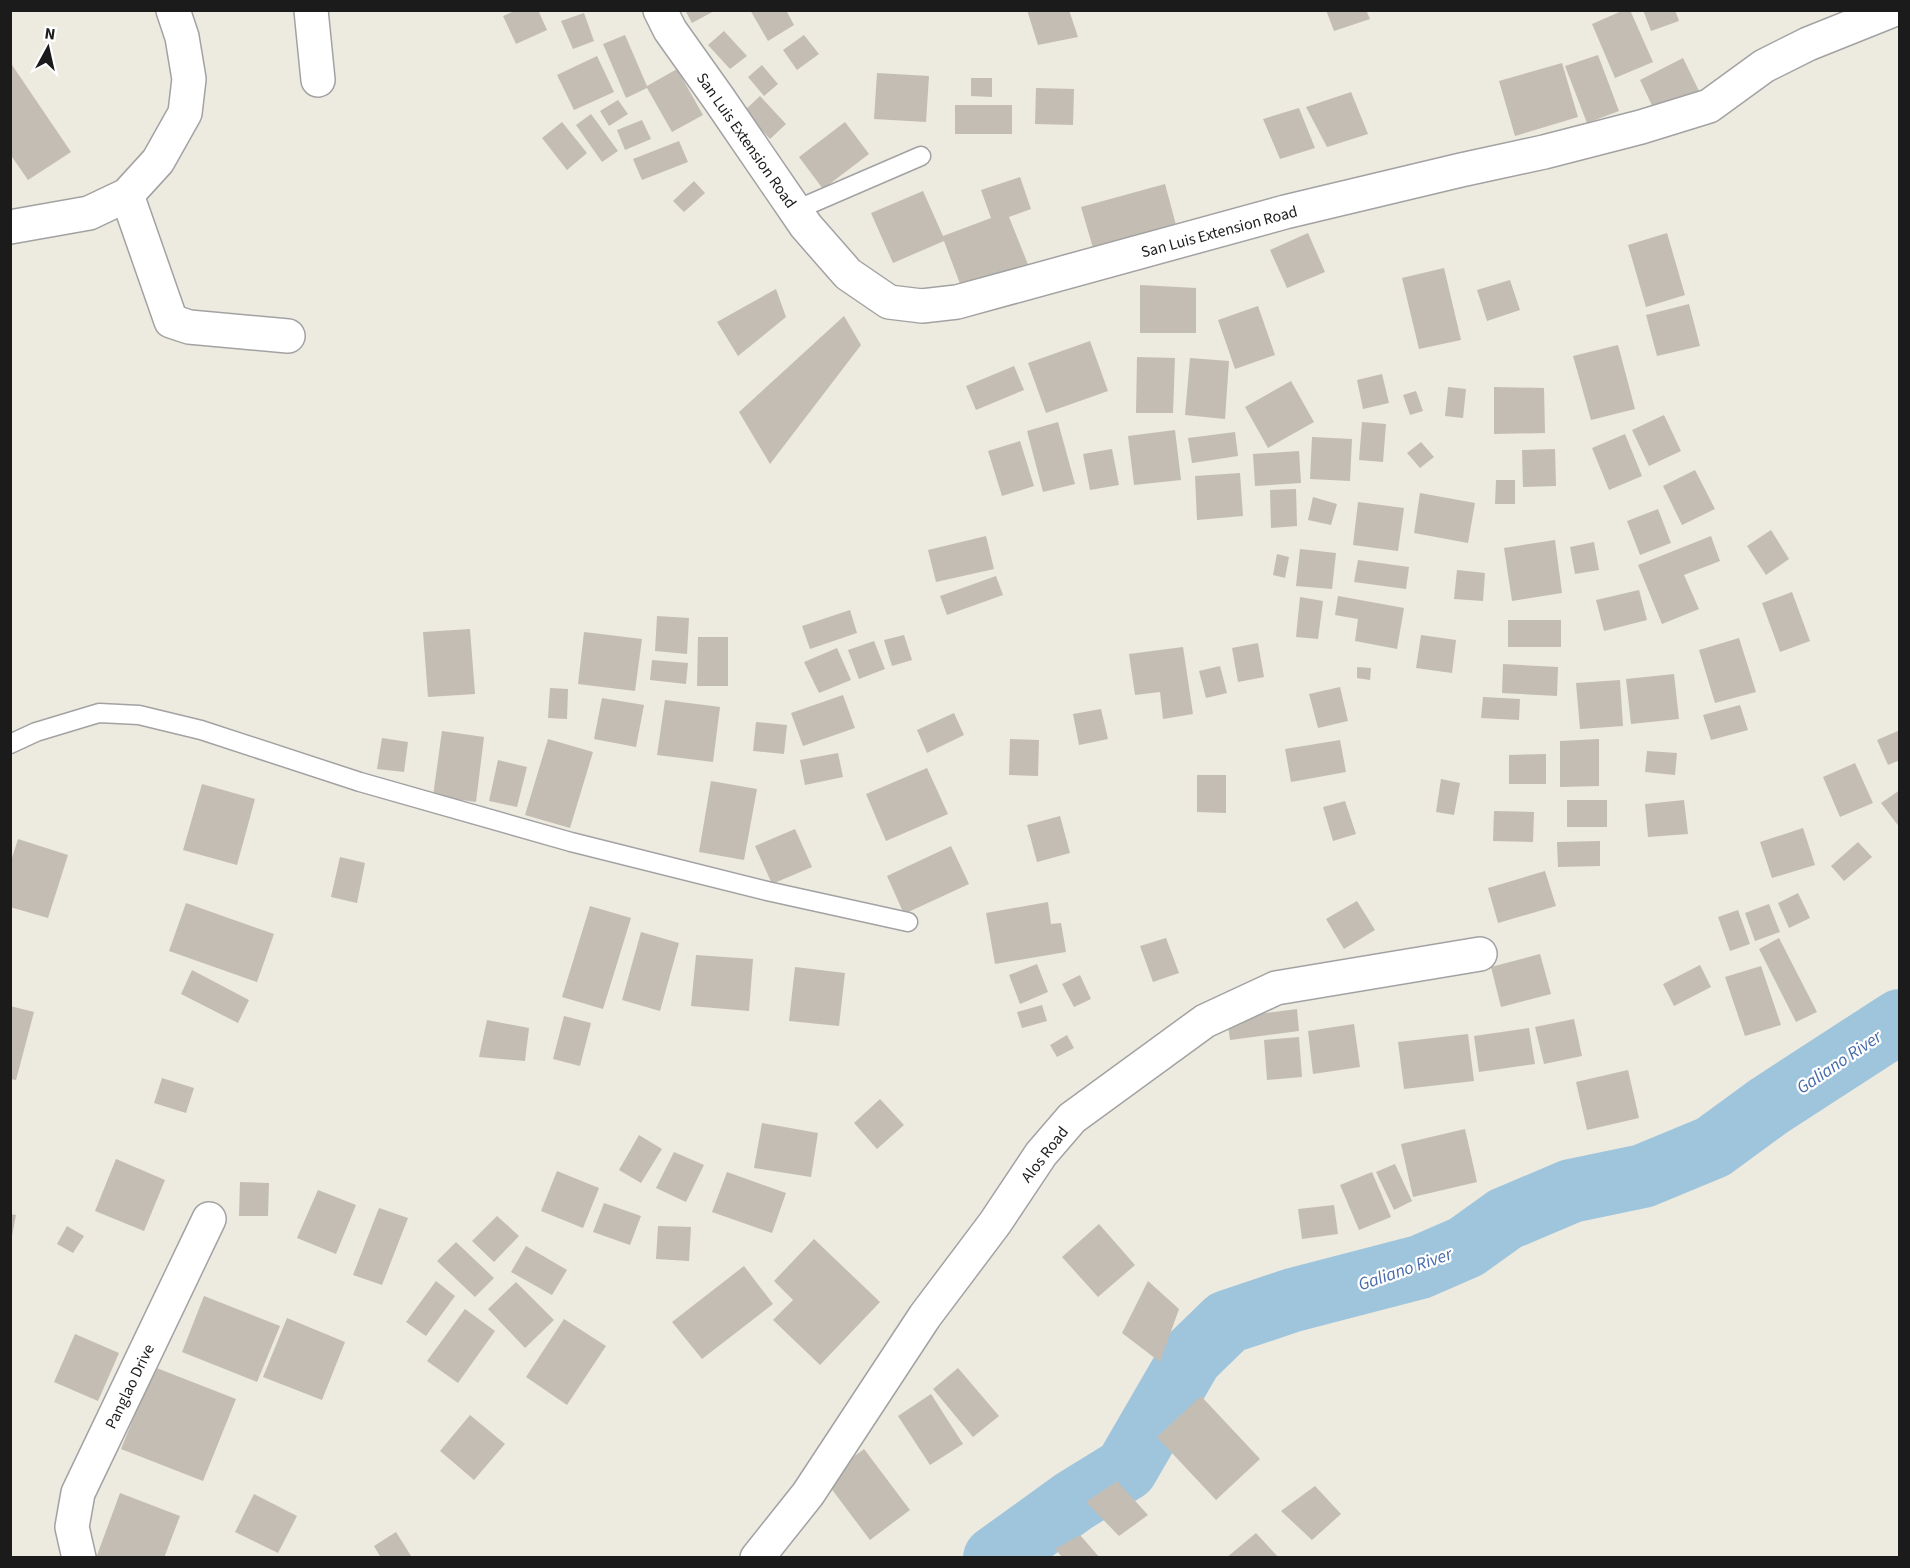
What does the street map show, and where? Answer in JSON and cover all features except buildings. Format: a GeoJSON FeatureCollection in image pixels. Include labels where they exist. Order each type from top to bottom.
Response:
{"type":"FeatureCollection","features":[{"type":"Feature","properties":{"kind":"street"},"geometry":{"type":"LineString","coordinates":[[10,227],[89,213],[127,195],[158,161],[185,113],[189,79],[182,37],[173,10]]}},
{"type":"Feature","properties":{"kind":"street"},"geometry":{"type":"LineString","coordinates":[[311,10],[318,80]]}},
{"type":"Feature","properties":{"kind":"street","name":"San Luis Extension Road"},"geometry":{"type":"LineString","coordinates":[[660,10],[670,30],[806,226],[848,274],[889,302],[922,306],[957,302],[1285,212],[1544,152],[1664,120],[1709,106],[1764,66],[1808,44],[1893,10]]}},
{"type":"Feature","properties":{"kind":"street"},"geometry":{"type":"LineString","coordinates":[[127,195],[171,321],[189,327],[288,336]]}},
{"type":"Feature","properties":{"kind":"street","name":"Alos Road"},"geometry":{"type":"LineString","coordinates":[[757,1557],[808,1494],[925,1316],[995,1223],[1041,1154],[1072,1118],[1205,1021],[1276,988],[1480,954]]}},
{"type":"Feature","properties":{"kind":"street","name":"Panglao Drive"},"geometry":{"type":"LineString","coordinates":[[79,1557],[72,1527],[78,1493],[209,1219]]}},
{"type":"Feature","properties":{"kind":"lane"},"geometry":{"type":"LineString","coordinates":[[796,210],[921,156]]}},
{"type":"Feature","properties":{"kind":"lane"},"geometry":{"type":"LineString","coordinates":[[10,744],[36,732],[99,713],[139,715],[201,730],[360,782],[571,842],[767,891],[908,922]]}},
{"type":"Feature","properties":{"kind":"waterway","name":"Galiano River"},"geometry":{"type":"LineString","coordinates":[[995,1558],[1074,1501],[1126,1469],[1191,1357],[1227,1322],[1293,1300],[1420,1267],[1466,1247],[1505,1219],[1571,1191],[1643,1176],[1713,1147],[1769,1106],[1900,1021]]}}]}
